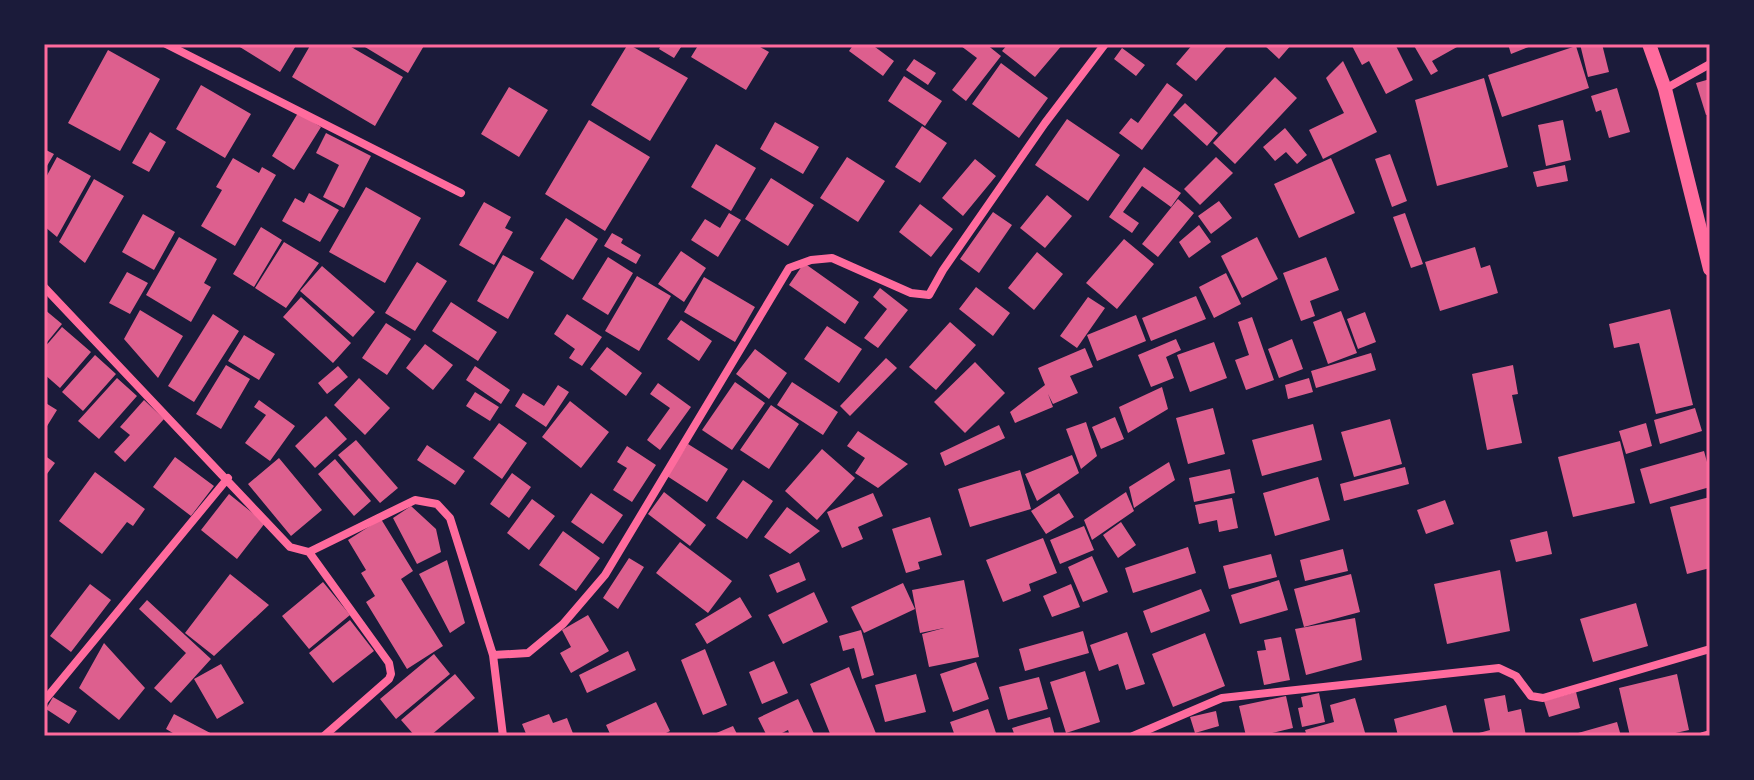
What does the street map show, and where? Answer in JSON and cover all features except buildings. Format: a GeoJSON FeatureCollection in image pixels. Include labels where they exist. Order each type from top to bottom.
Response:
{"type":"FeatureCollection","features":[{"type":"Feature","properties":{"kind":"street"},"geometry":{"type":"LineString","coordinates":[[166,44],[461,193]]}},
{"type":"Feature","properties":{"kind":"street"},"geometry":{"type":"LineString","coordinates":[[493,655],[528,653],[563,624],[605,575],[789,268],[811,260],[832,258],[911,293],[929,295],[1045,123],[1105,44]]}},
{"type":"Feature","properties":{"kind":"street"},"geometry":{"type":"LineString","coordinates":[[1649,44],[1665,89],[1710,269]]}},
{"type":"Feature","properties":{"kind":"street"},"geometry":{"type":"LineString","coordinates":[[1665,89],[1710,64]]}},
{"type":"Feature","properties":{"kind":"street"},"geometry":{"type":"LineString","coordinates":[[44,287],[290,547],[309,552],[389,663],[389,679],[324,736]]}},
{"type":"Feature","properties":{"kind":"street"},"geometry":{"type":"LineString","coordinates":[[44,701],[228,478]]}},
{"type":"Feature","properties":{"kind":"street"},"geometry":{"type":"LineString","coordinates":[[309,552],[415,500],[437,504],[450,518],[493,655],[503,736]]}},
{"type":"Feature","properties":{"kind":"street"},"geometry":{"type":"LineString","coordinates":[[1133,736],[1222,698],[1499,668],[1516,676],[1531,696],[1543,698],[1710,649]]}},
{"type":"Feature","properties":{"kind":"street"},"geometry":{"type":"LineString","coordinates":[[1703,736],[1710,734]]}}]}
